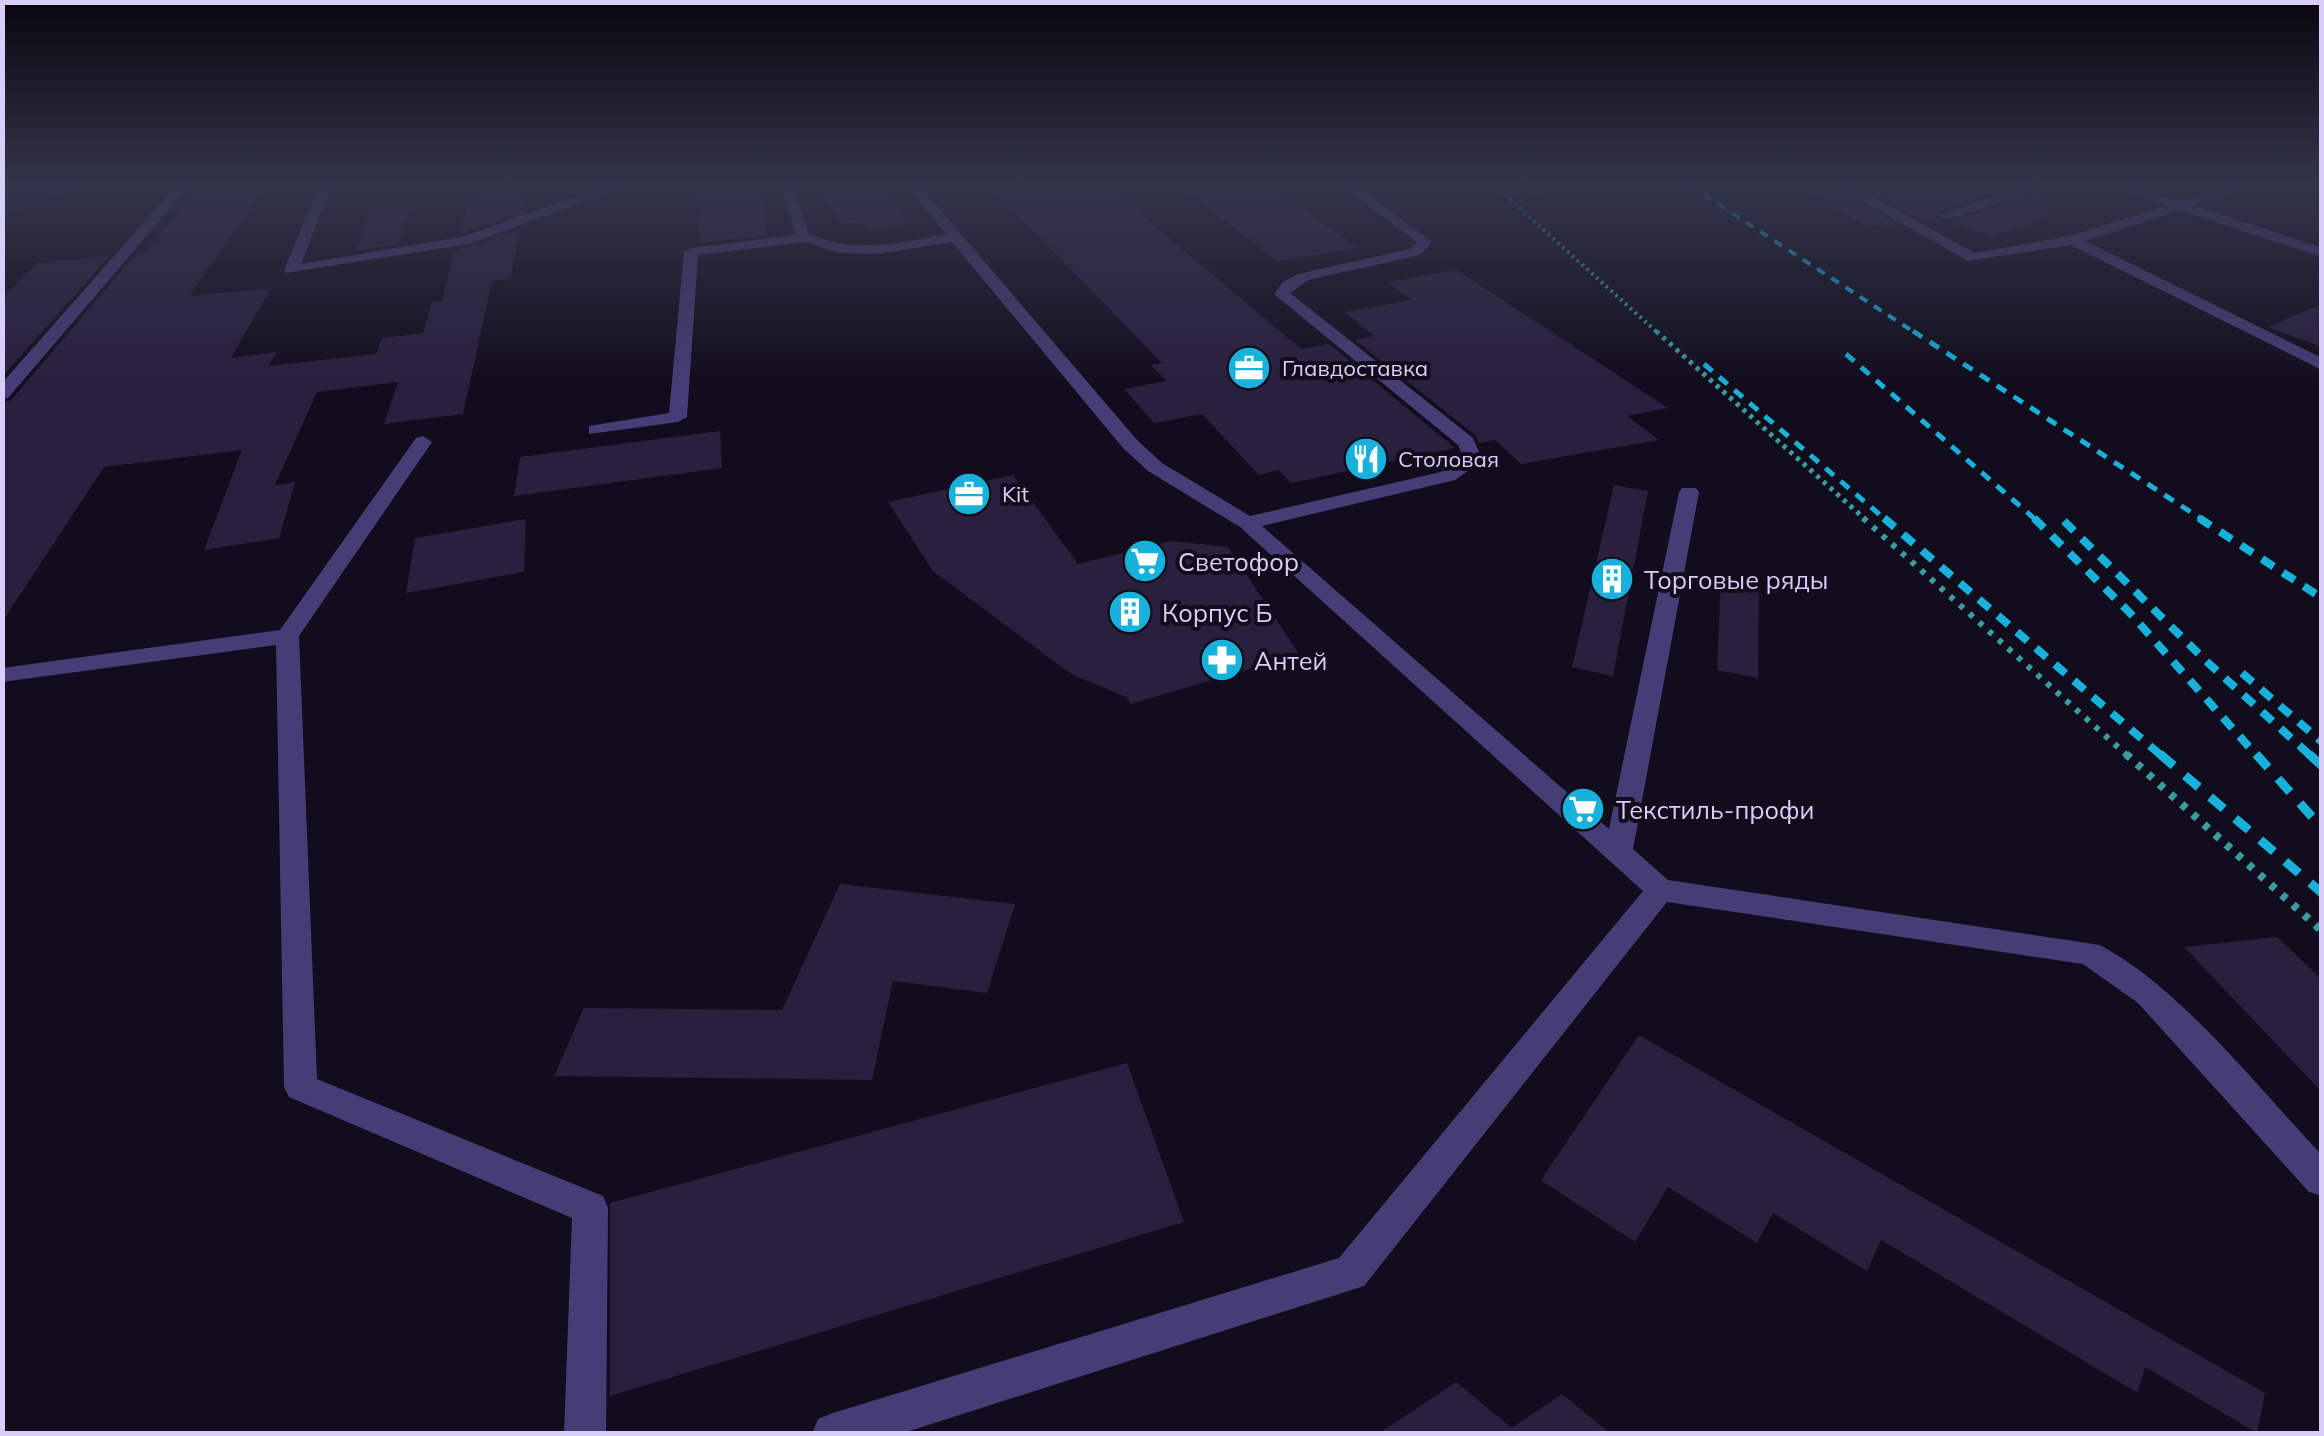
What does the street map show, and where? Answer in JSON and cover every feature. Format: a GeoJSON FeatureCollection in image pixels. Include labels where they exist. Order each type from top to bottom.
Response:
{"type":"FeatureCollection","features":[{"type":"Feature","properties":{"kind":"street"},"geometry":{"type":"LineString","coordinates":[[2,394],[126,252]]}},
{"type":"Feature","properties":{"kind":"street"},"geometry":{"type":"LineString","coordinates":[[298,252],[291,270],[398,252]]}},
{"type":"Feature","properties":{"kind":"street"},"geometry":{"type":"LineString","coordinates":[[595,430],[678,416],[691,252]]}},
{"type":"Feature","properties":{"kind":"street"},"geometry":{"type":"LineString","coordinates":[[967,252],[1130,444],[1156,467],[1247,522],[1660,890],[2089,953],[2150,994],[2322,1180]]}},
{"type":"Feature","properties":{"kind":"street"},"geometry":{"type":"LineString","coordinates":[[1247,522],[1448,476],[1468,462],[1471,454],[1466,442],[1282,294],[1288,285],[1303,277],[1415,252]]}},
{"type":"Feature","properties":{"kind":"street"},"geometry":{"type":"LineString","coordinates":[[1963,252],[1974,258],[2007,252]]}},
{"type":"Feature","properties":{"kind":"street"},"geometry":{"type":"LineString","coordinates":[[2097,252],[2322,365]]}},
{"type":"Feature","properties":{"kind":"street"},"geometry":{"type":"LineString","coordinates":[[423,442],[286,636],[300,1087],[590,1208],[586,1434]]}},
{"type":"Feature","properties":{"kind":"street"},"geometry":{"type":"LineString","coordinates":[[1618,852],[1689,492]]}},
{"type":"Feature","properties":{"kind":"street"},"geometry":{"type":"LineString","coordinates":[[2,675],[286,636]]}},
{"type":"Feature","properties":{"kind":"street"},"geometry":{"type":"LineString","coordinates":[[833,1434],[1351,1273],[1660,890]]}},
{"type":"Feature","properties":{"kind":"path"},"geometry":{"type":"LineString","coordinates":[[1568,252],[2322,931]]}},
{"type":"Feature","properties":{"kind":"building"},"geometry":{"type":"Polygon","coordinates":[[[220,252],[189,296],[271,288],[231,358],[277,352],[268,366],[376,354],[382,338],[423,333],[432,302],[442,301],[454,252],[515,252],[511,279],[492,281],[463,414],[384,424],[398,382],[317,392],[275,485],[295,482],[279,538],[204,550],[242,450],[104,467],[2,622],[2,403],[11,400],[136,254],[220,252]]]}},
{"type":"Feature","properties":{"kind":"building"},"geometry":{"type":"Polygon","coordinates":[[[1054,252],[1186,252],[1301,349],[1329,344],[1455,448],[1291,483],[1279,470],[1259,475],[1202,414],[1154,423],[1124,389],[1166,381],[1151,365],[1162,363],[1054,252]]]}},
{"type":"Feature","properties":{"kind":"building"},"geometry":{"type":"Polygon","coordinates":[[[1266,252],[1334,252],[1278,261],[1266,252]]]}},
{"type":"Feature","properties":{"kind":"building"},"geometry":{"type":"Polygon","coordinates":[[[109,256],[2,377],[2,299],[37,263],[109,256]]]}},
{"type":"Feature","properties":{"kind":"building"},"geometry":{"type":"Polygon","coordinates":[[[1457,270],[1668,408],[1627,416],[1659,440],[1521,464],[1495,440],[1479,443],[1475,435],[1355,340],[1374,336],[1344,312],[1412,300],[1386,282],[1457,270]]]}},
{"type":"Feature","properties":{"kind":"building"},"geometry":{"type":"Polygon","coordinates":[[[2322,304],[2322,347],[2268,327],[2322,304]]]}},
{"type":"Feature","properties":{"kind":"building"},"geometry":{"type":"Polygon","coordinates":[[[720,431],[722,468],[514,496],[520,457],[720,431]]]}},
{"type":"Feature","properties":{"kind":"building","name":"Корпус Б"},"geometry":{"type":"Polygon","coordinates":[[[1013,475],[1078,564],[1171,541],[1228,547],[1299,654],[1131,704],[1126,697],[1071,674],[933,571],[888,502],[1013,475]]]}},
{"type":"Feature","properties":{"kind":"building","name":"Торговые ряды"},"geometry":{"type":"Polygon","coordinates":[[[1614,485],[1648,491],[1613,676],[1572,667],[1614,485]]]}},
{"type":"Feature","properties":{"kind":"building"},"geometry":{"type":"Polygon","coordinates":[[[526,519],[524,572],[406,593],[415,538],[526,519]]]}},
{"type":"Feature","properties":{"kind":"building","name":"Торговые ряды"},"geometry":{"type":"Polygon","coordinates":[[[1721,575],[1759,581],[1758,678],[1717,670],[1721,575]]]}},
{"type":"Feature","properties":{"kind":"building"},"geometry":{"type":"Polygon","coordinates":[[[840,884],[1015,904],[987,993],[893,981],[872,1080],[554,1076],[584,1008],[782,1010],[840,884]]]}},
{"type":"Feature","properties":{"kind":"building"},"geometry":{"type":"Polygon","coordinates":[[[2277,937],[2322,980],[2322,1092],[2184,947],[2277,937]]]}},
{"type":"Feature","properties":{"kind":"building"},"geometry":{"type":"Polygon","coordinates":[[[1639,1035],[2265,1393],[2257,1433],[2145,1367],[2138,1393],[1881,1240],[1867,1271],[1773,1213],[1757,1243],[1668,1187],[1635,1242],[1541,1180],[1639,1035]]]}},
{"type":"Feature","properties":{"kind":"building"},"geometry":{"type":"Polygon","coordinates":[[[1127,1063],[1184,1222],[610,1396],[610,1203],[1127,1063]]]}},
{"type":"Feature","properties":{"kind":"building"},"geometry":{"type":"Polygon","coordinates":[[[1456,1382],[1512,1428],[1562,1394],[1611,1434],[1378,1434],[1456,1382]]]}},
{"type":"Feature","properties":{"kind":"railway"},"geometry":{"type":"LineString","coordinates":[[1792,252],[1917,334]]}},
{"type":"Feature","properties":{"kind":"railway"},"geometry":{"type":"LineString","coordinates":[[1913,331],[2203,520]]}},
{"type":"Feature","properties":{"kind":"railway"},"geometry":{"type":"LineString","coordinates":[[1846,354],[2036,520]]}},
{"type":"Feature","properties":{"kind":"railway"},"geometry":{"type":"LineString","coordinates":[[1704,364],[1886,520]]}},
{"type":"Feature","properties":{"kind":"railway"},"geometry":{"type":"LineString","coordinates":[[1884,518],[2163,757]]}},
{"type":"Feature","properties":{"kind":"railway"},"geometry":{"type":"LineString","coordinates":[[2034,518],[2130,613],[2258,757]]}},
{"type":"Feature","properties":{"kind":"railway"},"geometry":{"type":"LineString","coordinates":[[2199,518],[2322,598]]}},
{"type":"Feature","properties":{"kind":"railway"},"geometry":{"type":"LineString","coordinates":[[2064,521],[2206,661],[2312,757]]}},
{"type":"Feature","properties":{"kind":"railway"},"geometry":{"type":"LineString","coordinates":[[2242,673],[2322,742]]}},
{"type":"Feature","properties":{"kind":"railway"},"geometry":{"type":"LineString","coordinates":[[2160,754],[2322,893]]}},
{"type":"Feature","properties":{"kind":"railway"},"geometry":{"type":"LineString","coordinates":[[2256,754],[2322,828]]}},
{"type":"Feature","properties":{"kind":"railway"},"geometry":{"type":"LineString","coordinates":[[2309,754],[2322,766]]}},
{"type":"Feature","properties":{"kind":"place","name":"Главдоставка"},"geometry":{"type":"Point","coordinates":[1249,368]}},
{"type":"Feature","properties":{"kind":"place","name":"Столовая"},"geometry":{"type":"Point","coordinates":[1366,459]}},
{"type":"Feature","properties":{"kind":"place","name":"Kit"},"geometry":{"type":"Point","coordinates":[969,494]}},
{"type":"Feature","properties":{"kind":"place","name":"Светофор"},"geometry":{"type":"Point","coordinates":[1145,561]}},
{"type":"Feature","properties":{"kind":"place","name":"Торговые ряды"},"geometry":{"type":"Point","coordinates":[1612,579]}},
{"type":"Feature","properties":{"kind":"place","name":"Корпус Б"},"geometry":{"type":"Point","coordinates":[1130,612]}},
{"type":"Feature","properties":{"kind":"place","name":"Антей"},"geometry":{"type":"Point","coordinates":[1222,660]}},
{"type":"Feature","properties":{"kind":"place","name":"Текстиль-профи"},"geometry":{"type":"Point","coordinates":[1583,809]}}]}
